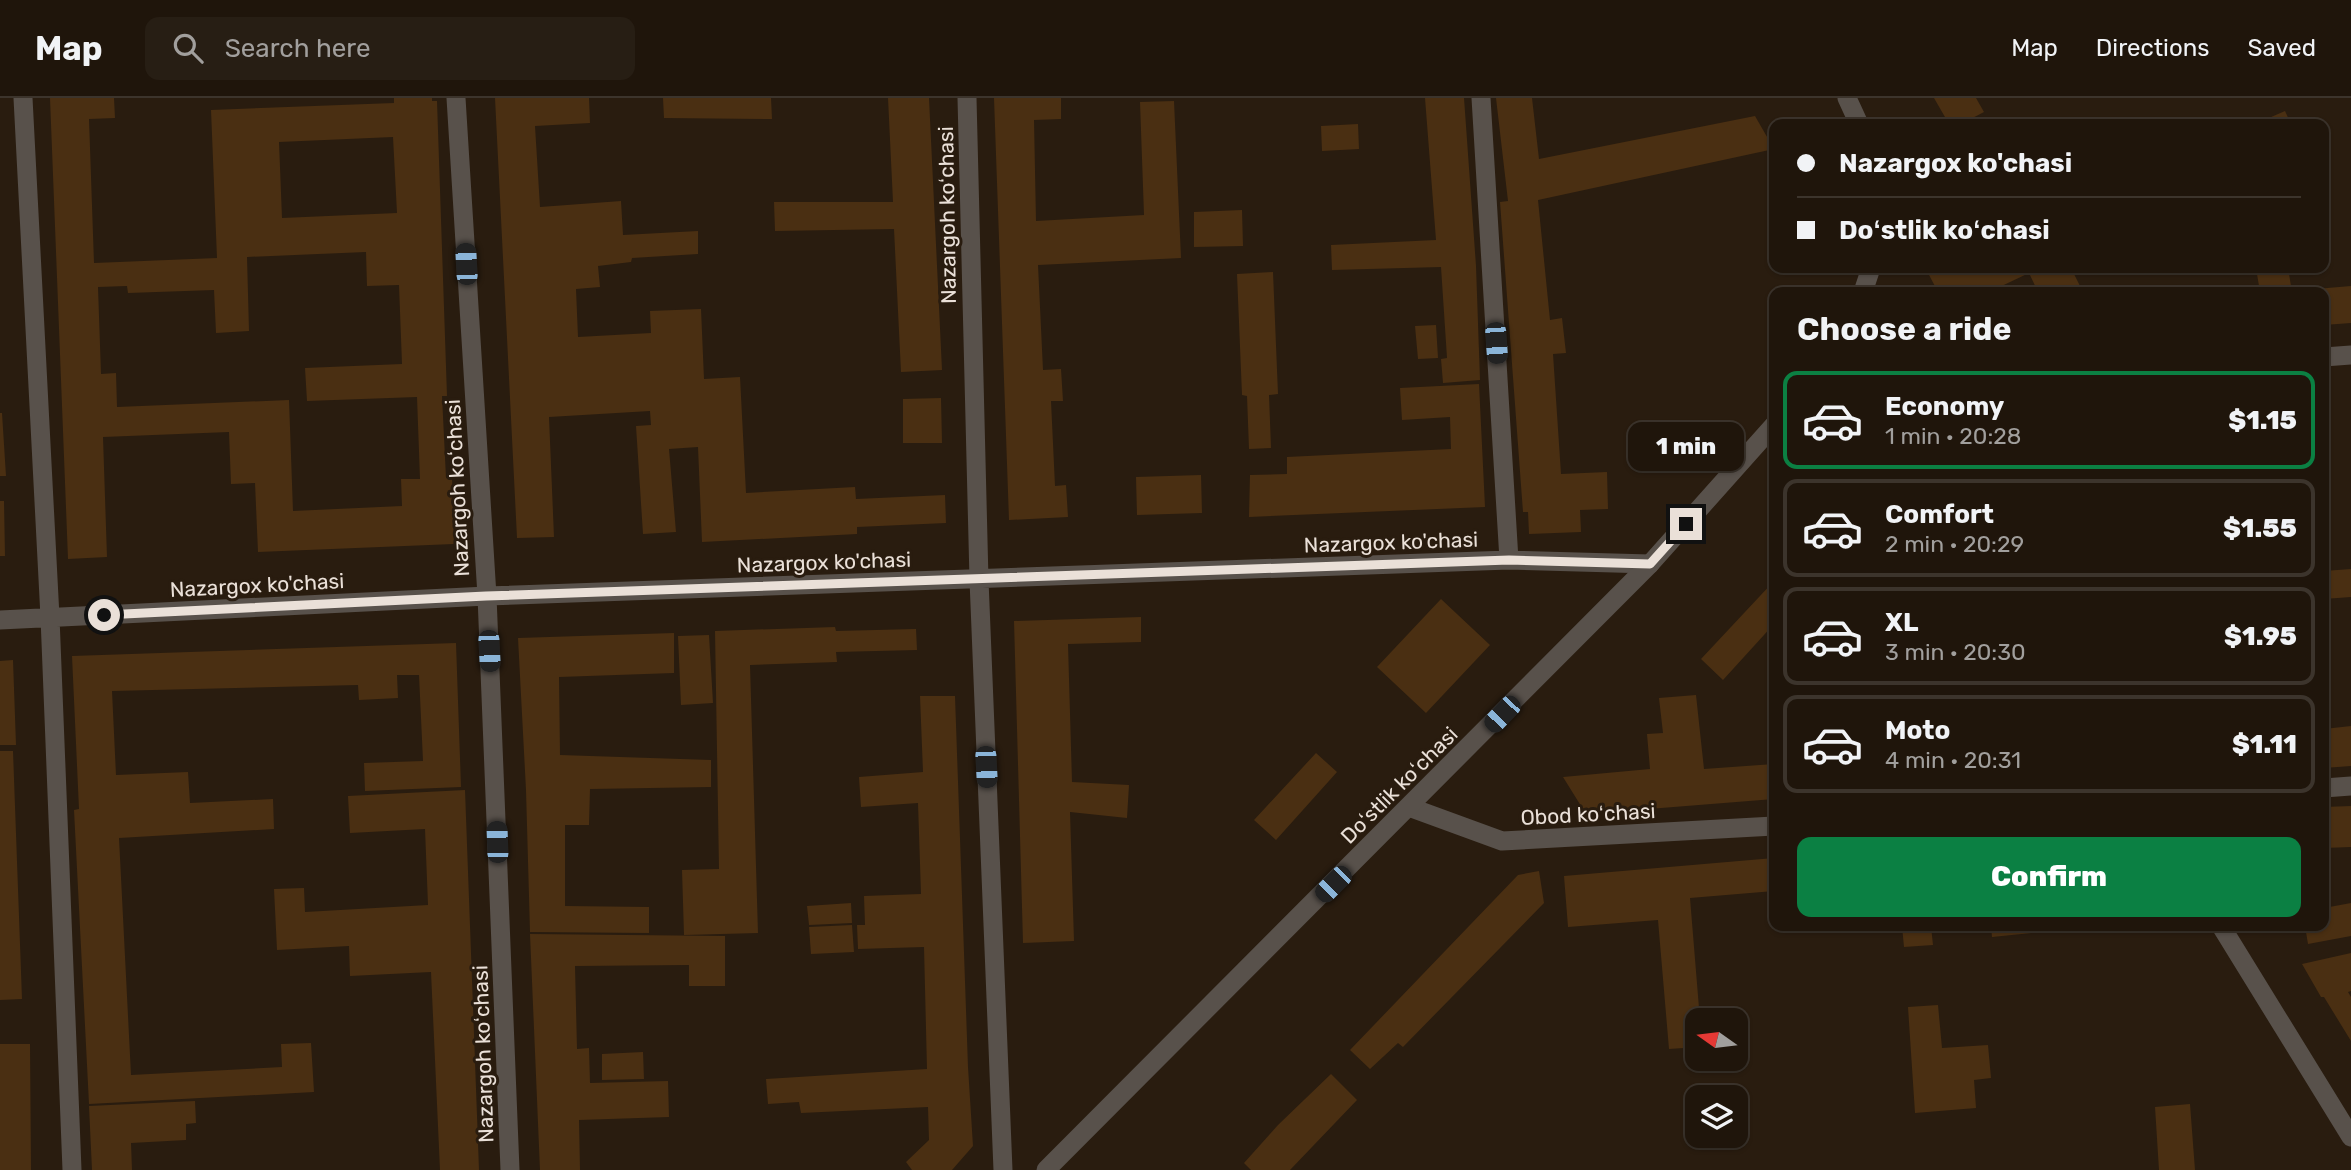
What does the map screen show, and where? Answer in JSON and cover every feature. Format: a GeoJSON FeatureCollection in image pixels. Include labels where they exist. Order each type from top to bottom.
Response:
{"type":"FeatureCollection","features":[{"type":"Feature","properties":{"kind":"street"},"geometry":{"type":"LineString","coordinates":[[23,98],[50,617],[72,1170]]}},
{"type":"Feature","properties":{"kind":"street","name":"Nazargoh koʻchasi"},"geometry":{"type":"LineString","coordinates":[[456,98],[486,596],[510,1170]]}},
{"type":"Feature","properties":{"kind":"street","name":"Nazargoh koʻchasi"},"geometry":{"type":"LineString","coordinates":[[967,98],[979,580],[1003,1170]]}},
{"type":"Feature","properties":{"kind":"street"},"geometry":{"type":"LineString","coordinates":[[1481,98],[1509,560]]}},
{"type":"Feature","properties":{"kind":"street"},"geometry":{"type":"LineString","coordinates":[[1847,98],[1857,119]]}},
{"type":"Feature","properties":{"kind":"street"},"geometry":{"type":"LineString","coordinates":[[2329,356],[2351,355]]}},
{"type":"Feature","properties":{"kind":"street","name":"Doʻstlik koʻchasi"},"geometry":{"type":"LineString","coordinates":[[1046,1170],[1650,564],[1769,431]]}},
{"type":"Feature","properties":{"kind":"street","name":"Nazargox ko'chasi"},"geometry":{"type":"LineString","coordinates":[[0,620],[486,596],[1509,560],[1650,564]]}},
{"type":"Feature","properties":{"kind":"street"},"geometry":{"type":"LineString","coordinates":[[2329,788],[2351,786]]}},
{"type":"Feature","properties":{"kind":"street","name":"Obod koʻchasi"},"geometry":{"type":"LineString","coordinates":[[1409,807],[1502,841],[1769,826]]}},
{"type":"Feature","properties":{"kind":"street"},"geometry":{"type":"LineString","coordinates":[[2224,931],[2351,1137]]}},
{"type":"Feature","properties":{"kind":"building"},"geometry":{"type":"Polygon","coordinates":[[[50,98],[114,98],[115,118],[89,119],[94,263],[217,258],[211,110],[394,103],[394,98],[432,98],[432,101],[437,101],[447,396],[442,396],[446,478],[452,477],[454,544],[258,552],[255,483],[231,484],[229,432],[103,437],[107,557],[68,559],[50,98]],[[393,137],[279,142],[282,218],[397,213],[393,137]],[[366,252],[247,257],[249,331],[216,333],[214,290],[128,293],[127,286],[98,287],[101,374],[116,373],[117,407],[289,400],[293,511],[402,506],[401,479],[420,479],[417,397],[307,401],[305,368],[402,364],[399,285],[367,286],[366,252]]]}},
{"type":"Feature","properties":{"kind":"building"},"geometry":{"type":"Polygon","coordinates":[[[495,98],[589,98],[590,123],[535,126],[540,207],[621,201],[623,235],[698,231],[698,254],[632,258],[631,262],[598,266],[600,287],[576,289],[578,337],[651,333],[650,311],[701,309],[704,379],[740,377],[746,493],[855,487],[856,499],[945,495],[946,523],[857,527],[857,534],[702,542],[698,447],[669,449],[676,532],[643,534],[636,426],[651,425],[650,411],[549,417],[554,537],[517,538],[495,98]]]}},
{"type":"Feature","properties":{"kind":"building"},"geometry":{"type":"Polygon","coordinates":[[[663,98],[771,98],[772,119],[664,118],[663,98]]]}},
{"type":"Feature","properties":{"kind":"building"},"geometry":{"type":"Polygon","coordinates":[[[888,98],[929,98],[942,370],[901,372],[894,229],[775,231],[774,202],[893,202],[888,98]]]}},
{"type":"Feature","properties":{"kind":"building"},"geometry":{"type":"Polygon","coordinates":[[[994,98],[1061,98],[1061,119],[1034,120],[1036,221],[1144,215],[1140,102],[1174,101],[1181,258],[1038,265],[1043,370],[1061,369],[1063,401],[1051,401],[1055,486],[1066,485],[1068,517],[1009,520],[994,98]]]}},
{"type":"Feature","properties":{"kind":"building"},"geometry":{"type":"Polygon","coordinates":[[[1425,98],[1464,98],[1476,266],[1480,380],[1443,383],[1441,359],[1447,358],[1441,267],[1332,270],[1331,245],[1436,240],[1425,98]]]}},
{"type":"Feature","properties":{"kind":"building"},"geometry":{"type":"Polygon","coordinates":[[[1496,98],[1532,98],[1539,159],[1755,116],[1769,140],[1769,150],[1538,200],[1550,320],[1562,318],[1566,353],[1553,354],[1561,474],[1607,472],[1608,509],[1580,510],[1581,532],[1529,534],[1528,512],[1523,512],[1500,202],[1508,201],[1496,98]]]}},
{"type":"Feature","properties":{"kind":"building"},"geometry":{"type":"Polygon","coordinates":[[[1934,98],[1976,98],[1984,112],[1971,119],[1946,119],[1934,98]]]}},
{"type":"Feature","properties":{"kind":"building"},"geometry":{"type":"Polygon","coordinates":[[[2285,111],[2289,119],[2267,119],[2285,111]]]}},
{"type":"Feature","properties":{"kind":"building"},"geometry":{"type":"Polygon","coordinates":[[[1358,124],[1359,149],[1322,151],[1321,126],[1358,124]]]}},
{"type":"Feature","properties":{"kind":"building"},"geometry":{"type":"Polygon","coordinates":[[[1242,210],[1243,246],[1194,247],[1194,212],[1242,210]]]}},
{"type":"Feature","properties":{"kind":"building"},"geometry":{"type":"Polygon","coordinates":[[[1273,272],[1278,394],[1269,395],[1271,448],[1249,449],[1247,396],[1242,395],[1237,274],[1273,272]]]}},
{"type":"Feature","properties":{"kind":"building"},"geometry":{"type":"Polygon","coordinates":[[[1928,273],[2029,273],[2000,287],[1935,287],[1928,273]]]}},
{"type":"Feature","properties":{"kind":"building"},"geometry":{"type":"Polygon","coordinates":[[[2029,273],[2074,273],[2080,287],[2036,287],[2029,273]]]}},
{"type":"Feature","properties":{"kind":"building"},"geometry":{"type":"Polygon","coordinates":[[[2257,273],[2289,273],[2291,287],[2259,287],[2257,273]]]}},
{"type":"Feature","properties":{"kind":"building"},"geometry":{"type":"Polygon","coordinates":[[[2351,286],[2351,323],[2329,325],[2329,288],[2351,286]]]}},
{"type":"Feature","properties":{"kind":"building"},"geometry":{"type":"Polygon","coordinates":[[[1436,325],[1438,358],[1418,359],[1415,326],[1436,325]]]}},
{"type":"Feature","properties":{"kind":"building"},"geometry":{"type":"Polygon","coordinates":[[[1479,384],[1485,507],[1249,517],[1250,475],[1287,474],[1287,457],[1451,449],[1450,417],[1402,420],[1400,388],[1479,384]]]}},
{"type":"Feature","properties":{"kind":"building"},"geometry":{"type":"Polygon","coordinates":[[[941,398],[942,443],[903,443],[903,399],[941,398]]]}},
{"type":"Feature","properties":{"kind":"building"},"geometry":{"type":"Polygon","coordinates":[[[2,413],[6,476],[0,476],[2,413]]]}},
{"type":"Feature","properties":{"kind":"building"},"geometry":{"type":"Polygon","coordinates":[[[1201,475],[1202,513],[1137,515],[1136,477],[1201,475]]]}},
{"type":"Feature","properties":{"kind":"building"},"geometry":{"type":"Polygon","coordinates":[[[0,501],[4,501],[5,556],[0,556],[0,501]]]}},
{"type":"Feature","properties":{"kind":"building"},"geometry":{"type":"Polygon","coordinates":[[[2351,569],[2351,597],[2329,599],[2329,571],[2351,569]]]}},
{"type":"Feature","properties":{"kind":"building"},"geometry":{"type":"Polygon","coordinates":[[[1769,586],[1769,629],[1723,680],[1701,659],[1769,586]]]}},
{"type":"Feature","properties":{"kind":"building"},"geometry":{"type":"Polygon","coordinates":[[[1441,599],[1490,645],[1426,713],[1377,667],[1441,599]]]}},
{"type":"Feature","properties":{"kind":"building"},"geometry":{"type":"Polygon","coordinates":[[[1141,617],[1141,642],[1068,644],[1072,782],[1129,785],[1127,818],[1070,812],[1074,941],[1023,943],[1014,621],[1141,617]]]}},
{"type":"Feature","properties":{"kind":"building"},"geometry":{"type":"Polygon","coordinates":[[[835,627],[836,631],[916,629],[917,650],[836,652],[837,662],[750,665],[758,933],[684,935],[682,870],[719,869],[715,631],[835,627]]]}},
{"type":"Feature","properties":{"kind":"building"},"geometry":{"type":"Polygon","coordinates":[[[674,633],[674,673],[559,677],[560,755],[711,760],[711,787],[590,789],[589,825],[565,825],[565,906],[649,907],[649,933],[530,932],[518,638],[674,633]]]}},
{"type":"Feature","properties":{"kind":"building"},"geometry":{"type":"Polygon","coordinates":[[[709,635],[713,703],[681,705],[678,636],[709,635]]]}},
{"type":"Feature","properties":{"kind":"building"},"geometry":{"type":"Polygon","coordinates":[[[456,643],[461,787],[365,791],[364,763],[423,761],[419,675],[397,675],[398,698],[359,700],[358,685],[112,691],[116,775],[188,772],[190,803],[273,799],[274,829],[119,838],[131,1075],[282,1067],[281,1044],[311,1043],[314,1092],[89,1104],[74,810],[79,809],[72,656],[456,643]]]}},
{"type":"Feature","properties":{"kind":"building"},"geometry":{"type":"Polygon","coordinates":[[[13,660],[16,745],[0,745],[0,661],[13,660]]]}},
{"type":"Feature","properties":{"kind":"building"},"geometry":{"type":"Polygon","coordinates":[[[1696,695],[1704,769],[1769,764],[1769,799],[1586,814],[1563,777],[1650,769],[1647,734],[1663,733],[1659,698],[1696,695]]]}},
{"type":"Feature","properties":{"kind":"building"},"geometry":{"type":"Polygon","coordinates":[[[920,696],[955,696],[973,1146],[952,1170],[912,1170],[906,1162],[929,1140],[928,1107],[801,1113],[799,1102],[768,1104],[766,1079],[927,1069],[924,947],[858,949],[857,925],[865,925],[864,896],[921,894],[918,803],[861,807],[859,777],[923,772],[920,696]]]}},
{"type":"Feature","properties":{"kind":"building"},"geometry":{"type":"Polygon","coordinates":[[[2351,726],[2351,766],[2329,768],[2329,728],[2351,726]]]}},
{"type":"Feature","properties":{"kind":"building"},"geometry":{"type":"Polygon","coordinates":[[[0,751],[13,751],[22,999],[0,1000],[0,751]]]}},
{"type":"Feature","properties":{"kind":"building"},"geometry":{"type":"Polygon","coordinates":[[[1316,753],[1337,772],[1276,840],[1254,820],[1316,753]]]}},
{"type":"Feature","properties":{"kind":"building"},"geometry":{"type":"Polygon","coordinates":[[[465,790],[479,1170],[440,1170],[431,972],[350,976],[349,946],[277,950],[274,889],[304,888],[305,912],[428,905],[425,829],[350,833],[348,796],[465,790]]]}},
{"type":"Feature","properties":{"kind":"building"},"geometry":{"type":"Polygon","coordinates":[[[2351,806],[2351,847],[2329,848],[2329,807],[2351,806]]]}},
{"type":"Feature","properties":{"kind":"building"},"geometry":{"type":"Polygon","coordinates":[[[1769,858],[1769,891],[1690,898],[1699,1008],[1685,1008],[1685,1048],[1669,1049],[1658,920],[1568,927],[1564,876],[1769,858]]]}},
{"type":"Feature","properties":{"kind":"building"},"geometry":{"type":"Polygon","coordinates":[[[1539,871],[1544,903],[1403,1047],[1398,1043],[1370,1069],[1350,1050],[1518,875],[1539,871]]]}},
{"type":"Feature","properties":{"kind":"building"},"geometry":{"type":"Polygon","coordinates":[[[851,903],[852,923],[809,925],[807,906],[851,903]]]}},
{"type":"Feature","properties":{"kind":"building"},"geometry":{"type":"Polygon","coordinates":[[[2351,903],[2351,936],[2308,944],[2306,931],[2329,931],[2329,907],[2351,903]]]}},
{"type":"Feature","properties":{"kind":"building"},"geometry":{"type":"Polygon","coordinates":[[[852,925],[854,952],[811,954],[809,927],[852,925]]]}},
{"type":"Feature","properties":{"kind":"building"},"geometry":{"type":"Polygon","coordinates":[[[1902,931],[1932,931],[1933,945],[1904,947],[1902,931]]]}},
{"type":"Feature","properties":{"kind":"building"},"geometry":{"type":"Polygon","coordinates":[[[1991,931],[2050,931],[1992,937],[1991,931]]]}},
{"type":"Feature","properties":{"kind":"building"},"geometry":{"type":"Polygon","coordinates":[[[530,934],[725,936],[725,986],[689,986],[689,965],[575,966],[577,1049],[589,1048],[590,1083],[668,1081],[669,1117],[579,1120],[580,1170],[540,1170],[530,934]]]}},
{"type":"Feature","properties":{"kind":"building"},"geometry":{"type":"Polygon","coordinates":[[[2351,953],[2351,991],[2348,992],[2351,997],[2351,1041],[2302,964],[2351,953]]]}},
{"type":"Feature","properties":{"kind":"building"},"geometry":{"type":"Polygon","coordinates":[[[1938,1005],[1942,1048],[1988,1045],[1991,1078],[1974,1080],[1976,1108],[1915,1113],[1908,1007],[1938,1005]]]}},
{"type":"Feature","properties":{"kind":"building"},"geometry":{"type":"Polygon","coordinates":[[[0,1044],[30,1044],[31,1170],[0,1170],[0,1044]]]}},
{"type":"Feature","properties":{"kind":"building"},"geometry":{"type":"Polygon","coordinates":[[[643,1052],[644,1079],[602,1080],[602,1054],[643,1052]]]}},
{"type":"Feature","properties":{"kind":"building"},"geometry":{"type":"Polygon","coordinates":[[[1331,1074],[1357,1100],[1290,1170],[1251,1170],[1244,1163],[1278,1125],[1331,1074]]]}},
{"type":"Feature","properties":{"kind":"building"},"geometry":{"type":"Polygon","coordinates":[[[195,1101],[196,1123],[186,1124],[186,1140],[131,1143],[132,1170],[92,1170],[89,1106],[195,1101]]]}},
{"type":"Feature","properties":{"kind":"building"},"geometry":{"type":"Polygon","coordinates":[[[2190,1104],[2195,1170],[2159,1170],[2155,1107],[2190,1104]]]}},
{"type":"Feature","properties":{"kind":"route"},"geometry":{"type":"LineString","coordinates":[[104,615],[486,596],[1509,560],[1650,564],[1686,524]]}}]}
